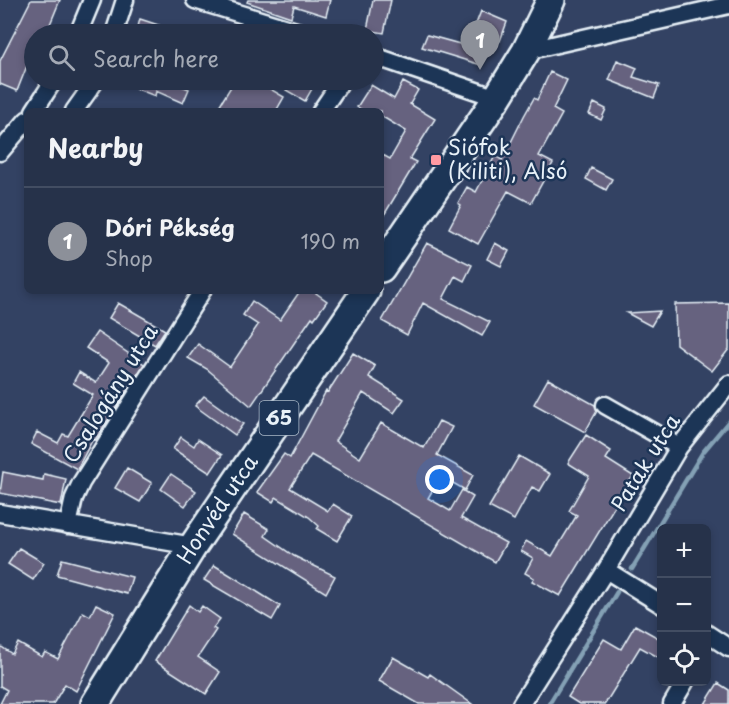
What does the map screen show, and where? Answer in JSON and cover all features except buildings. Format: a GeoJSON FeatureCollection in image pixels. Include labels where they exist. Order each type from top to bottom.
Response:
{"type":"FeatureCollection","features":[{"type":"Feature","properties":{"kind":"main road"},"geometry":{"type":"LineString","coordinates":[[384,264],[497,98],[526,51],[551,0]]}},
{"type":"Feature","properties":{"kind":"main road","name":"Honvéd utca"},"geometry":{"type":"LineString","coordinates":[[95,704],[193,546],[364,294]]}},
{"type":"Feature","properties":{"kind":"street"},"geometry":{"type":"LineString","coordinates":[[82,24],[92,0]]}},
{"type":"Feature","properties":{"kind":"street"},"geometry":{"type":"LineString","coordinates":[[117,24],[125,0]]}},
{"type":"Feature","properties":{"kind":"street"},"geometry":{"type":"LineString","coordinates":[[195,0],[273,24]]}},
{"type":"Feature","properties":{"kind":"street"},"geometry":{"type":"LineString","coordinates":[[526,51],[729,5]]}},
{"type":"Feature","properties":{"kind":"street"},"geometry":{"type":"LineString","coordinates":[[384,59],[497,98]]}},
{"type":"Feature","properties":{"kind":"street"},"geometry":{"type":"LineString","coordinates":[[36,108],[48,90]]}},
{"type":"Feature","properties":{"kind":"street"},"geometry":{"type":"LineString","coordinates":[[76,108],[89,90]]}},
{"type":"Feature","properties":{"kind":"street"},"geometry":{"type":"LineString","coordinates":[[323,108],[335,90]]}},
{"type":"Feature","properties":{"kind":"street"},"geometry":{"type":"LineString","coordinates":[[0,152],[24,124]]}},
{"type":"Feature","properties":{"kind":"street","name":"Csalogány utca"},"geometry":{"type":"LineString","coordinates":[[68,525],[74,498],[81,483],[200,294]]}},
{"type":"Feature","properties":{"kind":"street","name":"Patak utca"},"geometry":{"type":"LineString","coordinates":[[520,704],[606,570],[678,447],[729,384]]}},
{"type":"Feature","properties":{"kind":"street"},"geometry":{"type":"LineString","coordinates":[[605,405],[678,447]]}},
{"type":"Feature","properties":{"kind":"street"},"geometry":{"type":"LineString","coordinates":[[0,513],[193,546]]}},
{"type":"Feature","properties":{"kind":"street"},"geometry":{"type":"LineString","coordinates":[[606,570],[657,602]]}},
{"type":"Feature","properties":{"kind":"street"},"geometry":{"type":"LineString","coordinates":[[711,639],[729,648]]}},
{"type":"Feature","properties":{"kind":"street"},"geometry":{"type":"LineString","coordinates":[[672,704],[682,686]]}},
{"type":"Feature","properties":{"kind":"waterway"},"geometry":{"type":"LineString","coordinates":[[632,569],[703,452],[729,421]]}},
{"type":"Feature","properties":{"kind":"waterway"},"geometry":{"type":"LineString","coordinates":[[549,704],[617,592]]}},
{"type":"Feature","properties":{"kind":"place","name":"Dóri Pékség"},"geometry":{"type":"Point","coordinates":[480,70]}},
{"type":"Feature","properties":{"kind":"place","name":"Siófok (Kiliti), Alsó"},"geometry":{"type":"Point","coordinates":[436,160]}}]}
